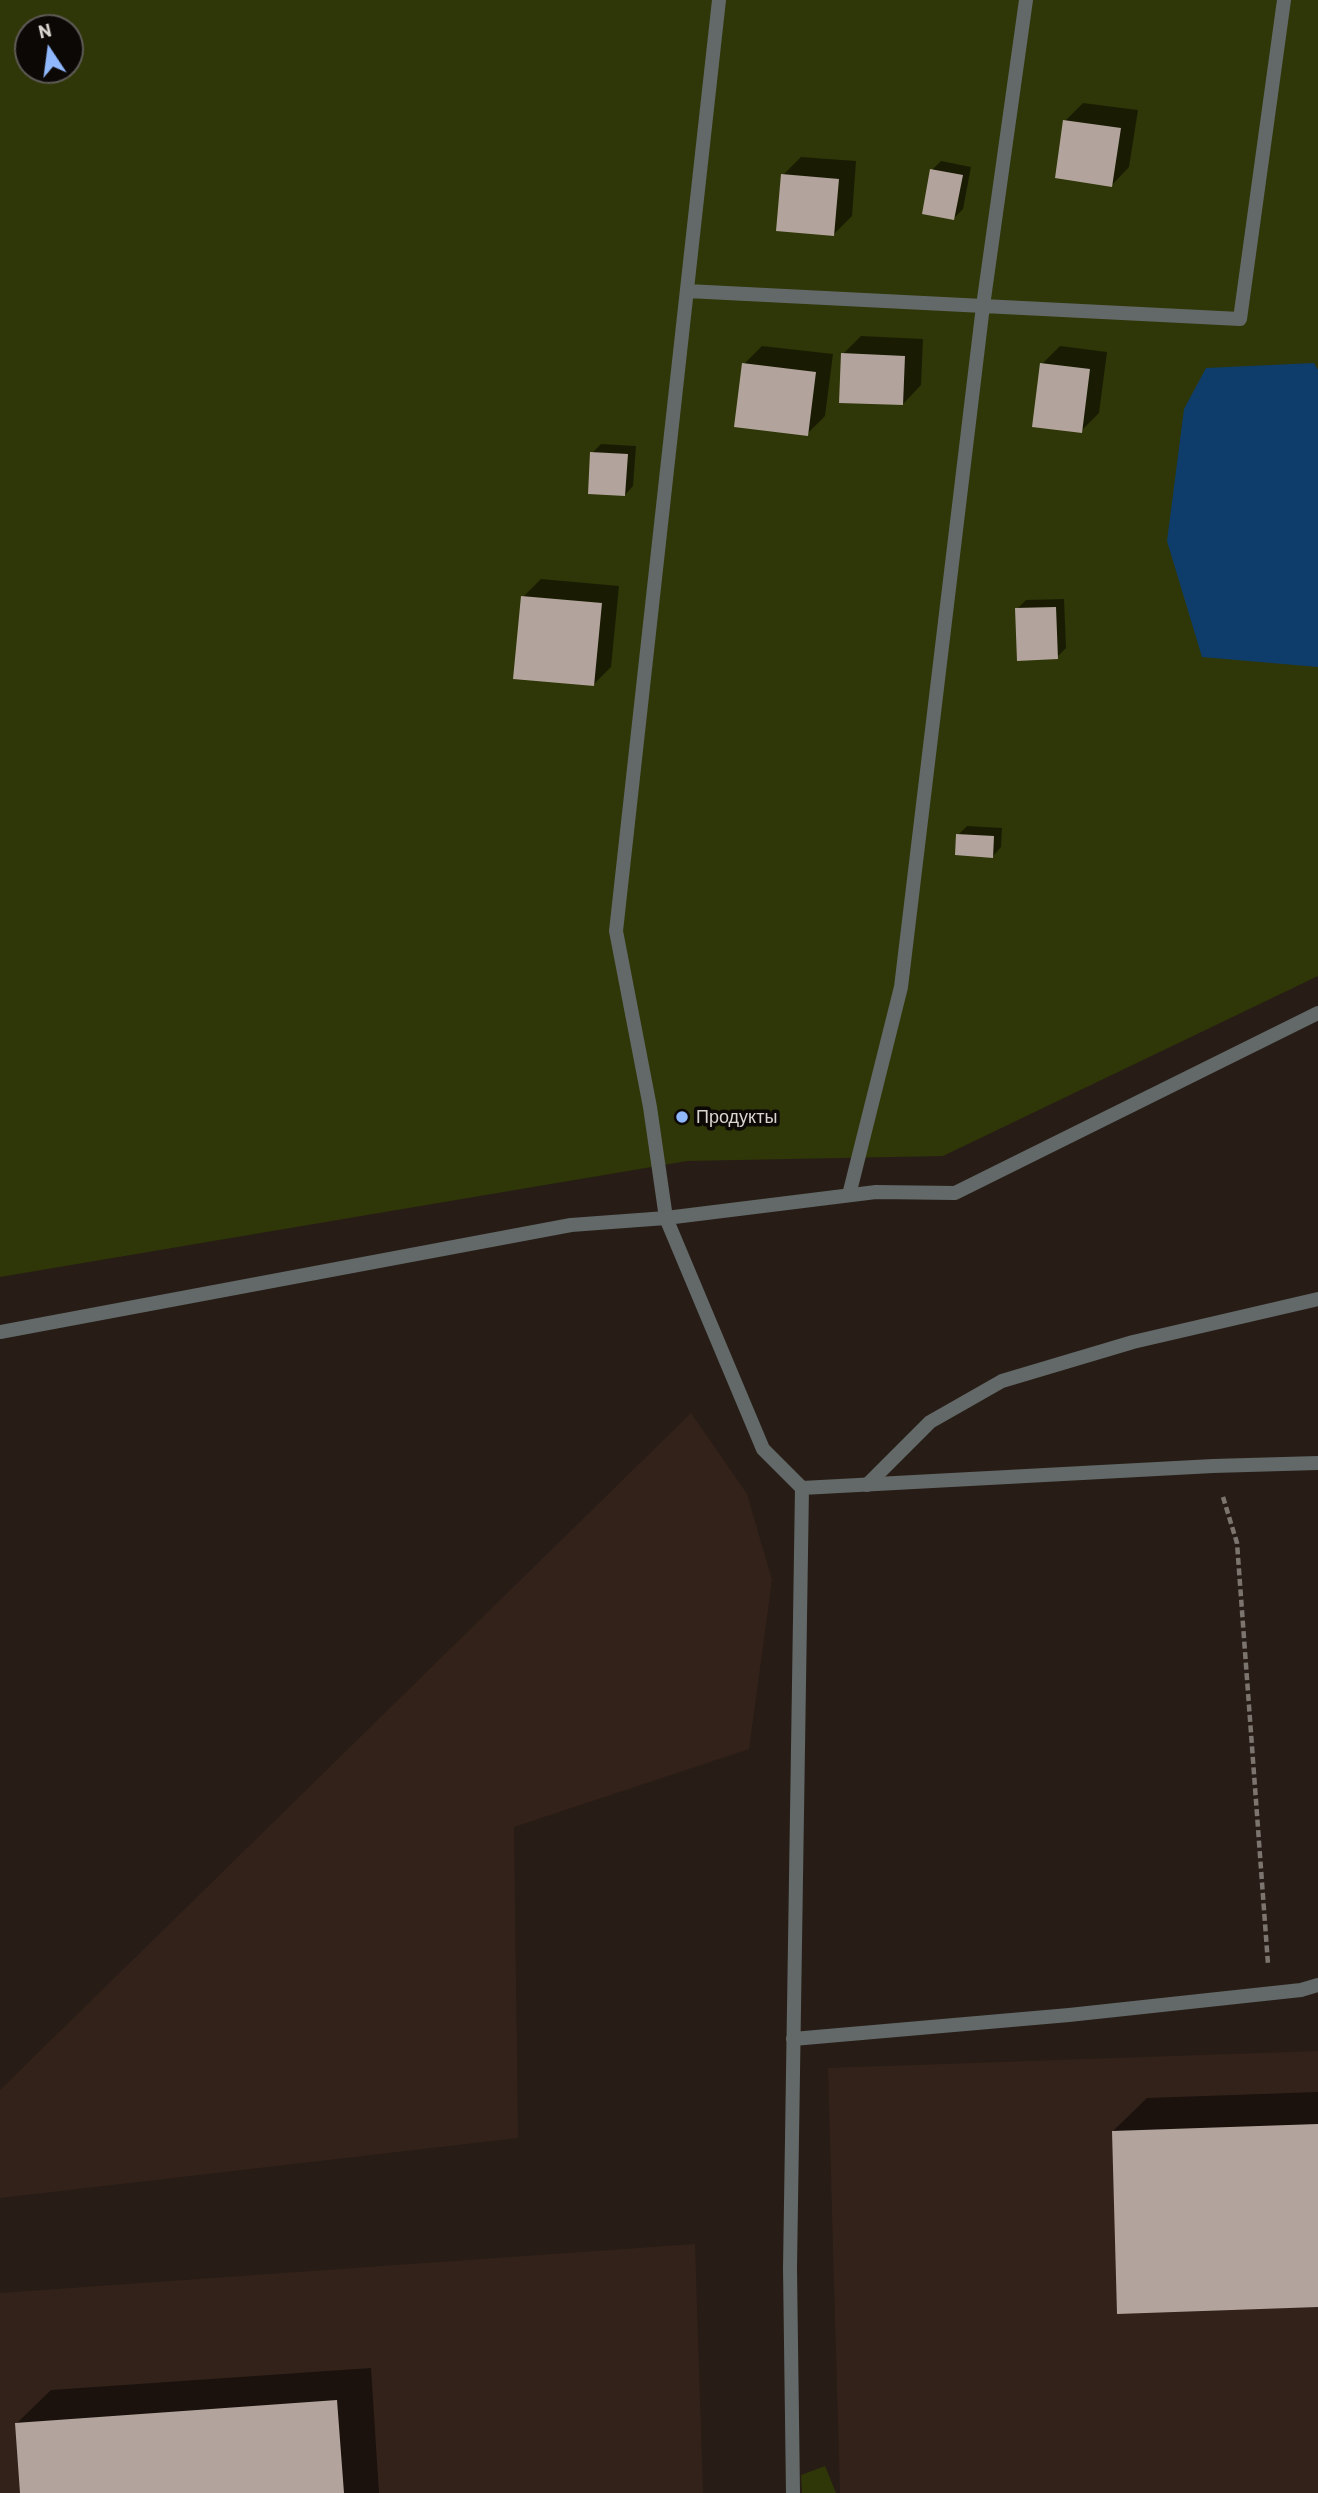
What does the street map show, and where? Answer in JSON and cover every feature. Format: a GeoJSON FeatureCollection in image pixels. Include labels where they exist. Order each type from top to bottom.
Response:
{"type":"FeatureCollection","features":[{"type":"Feature","properties":{"kind":"street"},"geometry":{"type":"LineString","coordinates":[[719,0],[616,931],[650,1107],[666,1218],[763,1450],[802,1488],[790,2268],[793,2493]]}},
{"type":"Feature","properties":{"kind":"street"},"geometry":{"type":"LineString","coordinates":[[849,1195],[901,987],[983,306],[1026,0]]}},
{"type":"Feature","properties":{"kind":"street"},"geometry":{"type":"LineString","coordinates":[[687,291],[1240,318],[1284,0]]}},
{"type":"Feature","properties":{"kind":"street"},"geometry":{"type":"LineString","coordinates":[[0,1332],[571,1225],[666,1218],[876,1192],[955,1193],[1318,1013]]}},
{"type":"Feature","properties":{"kind":"street"},"geometry":{"type":"LineString","coordinates":[[867,1485],[930,1422],[1002,1381],[1133,1342],[1318,1299]]}},
{"type":"Feature","properties":{"kind":"street"},"geometry":{"type":"LineString","coordinates":[[802,1488],[1318,1463]]}},
{"type":"Feature","properties":{"kind":"street"},"geometry":{"type":"LineString","coordinates":[[793,2039],[1082,2014],[1301,1990],[1318,1985]]}},
{"type":"Feature","properties":{"kind":"path"},"geometry":{"type":"LineString","coordinates":[[1213,1466],[1237,1543],[1270,1993]]}},
{"type":"Feature","properties":{"kind":"shaded area"},"geometry":{"type":"Polygon","coordinates":[[[691,1413],[747,1494],[772,1580],[749,1749],[514,1827],[518,2138],[0,2198],[0,2090],[691,1413]]]}},
{"type":"Feature","properties":{"kind":"shaded area"},"geometry":{"type":"Polygon","coordinates":[[[1318,2051],[1318,2493],[840,2493],[828,2068],[1318,2051]]]}},
{"type":"Feature","properties":{"kind":"shaded area"},"geometry":{"type":"Polygon","coordinates":[[[695,2244],[703,2493],[0,2493],[0,2293],[695,2244]]]}},
{"type":"Feature","properties":{"kind":"green space"},"geometry":{"type":"Polygon","coordinates":[[[0,0],[1318,0],[1318,976],[943,1156],[687,1161],[0,1277],[0,0]]]}},
{"type":"Feature","properties":{"kind":"green space"},"geometry":{"type":"Polygon","coordinates":[[[825,2466],[836,2493],[802,2493],[801,2475],[825,2466]]]}},
{"type":"Feature","properties":{"kind":"water"},"geometry":{"type":"Polygon","coordinates":[[[1314,363],[1318,370],[1318,667],[1202,657],[1167,541],[1184,409],[1206,368],[1314,363]]]}},
{"type":"Feature","properties":{"kind":"building"},"geometry":{"type":"Polygon","coordinates":[[[1063,120],[1121,128],[1112,187],[1055,178],[1063,120]]]}},
{"type":"Feature","properties":{"kind":"building"},"geometry":{"type":"Polygon","coordinates":[[[930,169],[963,175],[954,220],[922,214],[930,169]]]}},
{"type":"Feature","properties":{"kind":"building"},"geometry":{"type":"Polygon","coordinates":[[[781,174],[839,179],[834,236],[776,231],[781,174]]]}},
{"type":"Feature","properties":{"kind":"building"},"geometry":{"type":"Polygon","coordinates":[[[841,353],[905,356],[903,405],[839,403],[841,353]]]}},
{"type":"Feature","properties":{"kind":"building"},"geometry":{"type":"Polygon","coordinates":[[[742,363],[816,372],[808,436],[734,427],[742,363]]]}},
{"type":"Feature","properties":{"kind":"building"},"geometry":{"type":"Polygon","coordinates":[[[1040,363],[1090,369],[1082,433],[1032,427],[1040,363]]]}},
{"type":"Feature","properties":{"kind":"building"},"geometry":{"type":"Polygon","coordinates":[[[590,452],[628,454],[625,496],[588,494],[590,452]]]}},
{"type":"Feature","properties":{"kind":"building"},"geometry":{"type":"Polygon","coordinates":[[[521,596],[602,603],[594,686],[513,679],[521,596]]]}},
{"type":"Feature","properties":{"kind":"building"},"geometry":{"type":"Polygon","coordinates":[[[1056,607],[1058,659],[1017,661],[1015,608],[1056,607]]]}},
{"type":"Feature","properties":{"kind":"building"},"geometry":{"type":"Polygon","coordinates":[[[956,834],[994,836],[993,858],[955,855],[956,834]]]}},
{"type":"Feature","properties":{"kind":"building"},"geometry":{"type":"Polygon","coordinates":[[[1318,2124],[1318,2307],[1117,2314],[1112,2131],[1318,2124]]]}},
{"type":"Feature","properties":{"kind":"building"},"geometry":{"type":"Polygon","coordinates":[[[337,2400],[344,2493],[20,2493],[15,2423],[337,2400]]]}},
{"type":"Feature","properties":{"kind":"place","name":"Продукты"},"geometry":{"type":"Point","coordinates":[682,1117]}}]}
